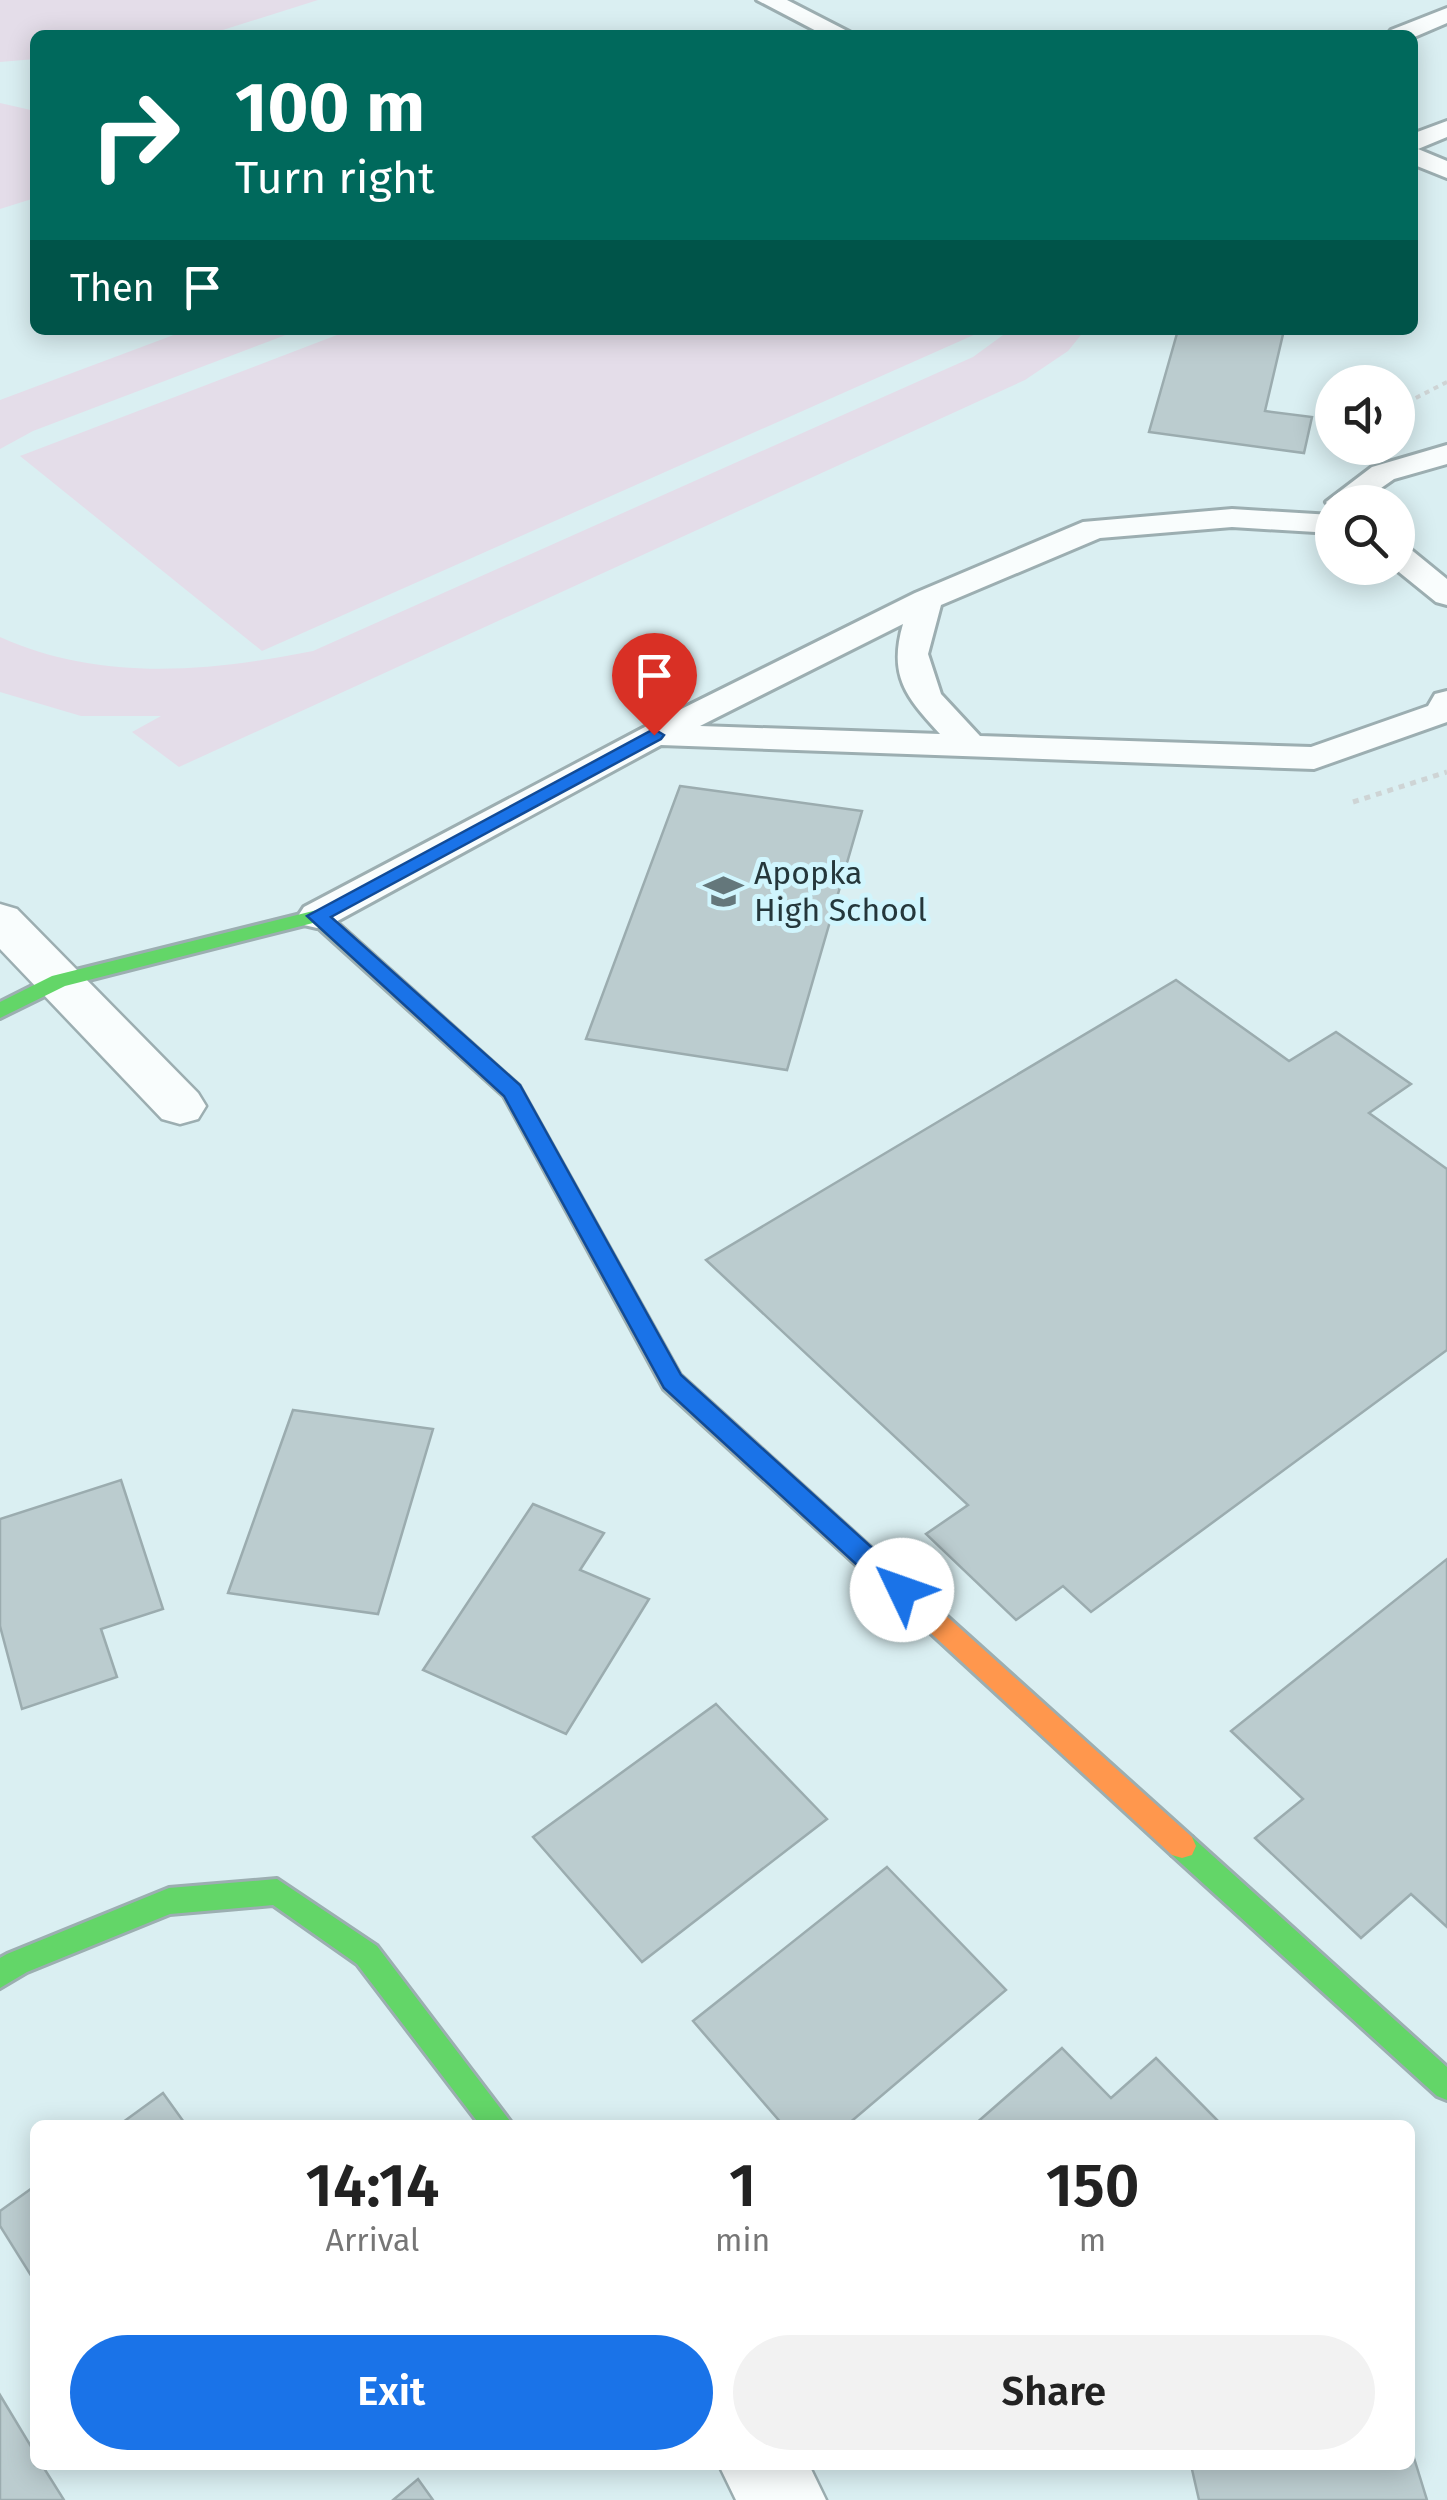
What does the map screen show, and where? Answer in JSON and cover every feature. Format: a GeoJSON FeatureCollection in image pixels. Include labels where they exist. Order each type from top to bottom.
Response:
{"type":"FeatureCollection","features":[{"type":"Feature","properties":{"kind":"street"},"geometry":{"type":"LineString","coordinates":[[0,1011],[59,981],[317,916],[512,1091],[672,1382],[1447,2086]]}},
{"type":"Feature","properties":{"kind":"street"},"geometry":{"type":"LineString","coordinates":[[0,920],[180,1106]]}},
{"type":"Feature","properties":{"kind":"street"},"geometry":{"type":"LineString","coordinates":[[0,1975],[17,1963],[169,1901],[277,1892],[367,1955],[494,2120]]}},
{"type":"Feature","properties":{"kind":"street"},"geometry":{"type":"LineString","coordinates":[[763,2470],[786,2500]]}},
{"type":"Feature","properties":{"kind":"lane"},"geometry":{"type":"LineString","coordinates":[[768,0],[832,30]]}},
{"type":"Feature","properties":{"kind":"lane"},"geometry":{"type":"LineString","coordinates":[[1412,30],[1447,15]]}},
{"type":"Feature","properties":{"kind":"lane"},"geometry":{"type":"LineString","coordinates":[[1418,140],[1447,128]]}},
{"type":"Feature","properties":{"kind":"lane"},"geometry":{"type":"LineString","coordinates":[[1418,158],[1447,170]]}},
{"type":"Feature","properties":{"kind":"lane"},"geometry":{"type":"LineString","coordinates":[[1366,485],[1383,473],[1447,454]]}},
{"type":"Feature","properties":{"kind":"lane"},"geometry":{"type":"LineString","coordinates":[[317,916],[654,735],[926,600],[1094,529],[1232,518],[1315,518]]}},
{"type":"Feature","properties":{"kind":"lane"},"geometry":{"type":"LineString","coordinates":[[1415,566],[1440,581]]}},
{"type":"Feature","properties":{"kind":"lane"},"geometry":{"type":"LineString","coordinates":[[926,600],[910,654],[926,696],[970,746]]}},
{"type":"Feature","properties":{"kind":"lane"},"geometry":{"type":"LineString","coordinates":[[654,735],[1314,758],[1443,712],[1447,700]]}},
{"type":"Feature","properties":{"kind":"path"},"geometry":{"type":"LineString","coordinates":[[1415,399],[1447,382]]}},
{"type":"Feature","properties":{"kind":"shaded area"},"geometry":{"type":"Polygon","coordinates":[[[0,0],[318,0],[223,30],[30,30],[30,59],[0,62],[0,0]]]}},
{"type":"Feature","properties":{"kind":"shaded area"},"geometry":{"type":"Polygon","coordinates":[[[0,103],[30,110],[30,200],[0,209],[0,103]]]}},
{"type":"Feature","properties":{"kind":"shaded area"},"geometry":{"type":"Polygon","coordinates":[[[174,335],[286,335],[33,431],[0,449],[0,400],[174,335]]]}},
{"type":"Feature","properties":{"kind":"shaded area"},"geometry":{"type":"Polygon","coordinates":[[[337,335],[974,335],[262,651],[20,456],[337,335]]]}},
{"type":"Feature","properties":{"kind":"shaded area"},"geometry":{"type":"Polygon","coordinates":[[[1003,335],[1081,335],[1068,351],[1025,380],[179,767],[132,732],[161,716],[81,716],[0,692],[0,637],[76,661],[155,669],[234,664],[313,651],[973,357],[1003,335]]]}},
{"type":"Feature","properties":{"kind":"building"},"geometry":{"type":"Polygon","coordinates":[[[1177,335],[1283,335],[1265,411],[1312,417],[1304,453],[1149,432],[1177,335]]]}},
{"type":"Feature","properties":{"kind":"building"},"geometry":{"type":"Polygon","coordinates":[[[680,786],[862,811],[787,1070],[586,1039],[680,786]]]}},
{"type":"Feature","properties":{"kind":"building"},"geometry":{"type":"Polygon","coordinates":[[[1176,980],[1289,1061],[1336,1032],[1411,1084],[1369,1113],[1447,1169],[1447,1350],[1091,1612],[1063,1586],[1016,1620],[926,1534],[968,1505],[706,1260],[1176,980]]]}},
{"type":"Feature","properties":{"kind":"building"},"geometry":{"type":"Polygon","coordinates":[[[293,1410],[433,1429],[378,1614],[228,1593],[293,1410]]]}},
{"type":"Feature","properties":{"kind":"building"},"geometry":{"type":"Polygon","coordinates":[[[121,1480],[163,1609],[101,1629],[117,1677],[22,1709],[0,1626],[0,1519],[121,1480]]]}},
{"type":"Feature","properties":{"kind":"building"},"geometry":{"type":"Polygon","coordinates":[[[533,1504],[604,1533],[580,1570],[649,1599],[566,1734],[423,1670],[533,1504]]]}},
{"type":"Feature","properties":{"kind":"building"},"geometry":{"type":"Polygon","coordinates":[[[1447,1559],[1447,1927],[1411,1894],[1361,1938],[1255,1838],[1303,1799],[1231,1731],[1447,1559]]]}},
{"type":"Feature","properties":{"kind":"building"},"geometry":{"type":"Polygon","coordinates":[[[716,1704],[827,1819],[642,1962],[533,1837],[716,1704]]]}},
{"type":"Feature","properties":{"kind":"building"},"geometry":{"type":"Polygon","coordinates":[[[887,1867],[1006,1990],[853,2120],[779,2120],[693,2021],[887,1867]]]}},
{"type":"Feature","properties":{"kind":"building"},"geometry":{"type":"Polygon","coordinates":[[[1062,2048],[1111,2098],[1156,2058],[1217,2120],[980,2120],[1062,2048]]]}},
{"type":"Feature","properties":{"kind":"building"},"geometry":{"type":"Polygon","coordinates":[[[163,2093],[182,2120],[126,2120],[163,2093]]]}},
{"type":"Feature","properties":{"kind":"building"},"geometry":{"type":"Polygon","coordinates":[[[30,2190],[30,2274],[0,2226],[0,2211],[30,2190]]]}},
{"type":"Feature","properties":{"kind":"building"},"geometry":{"type":"Polygon","coordinates":[[[0,2395],[30,2445],[30,2470],[45,2470],[64,2500],[0,2500],[0,2395]]]}},
{"type":"Feature","properties":{"kind":"building"},"geometry":{"type":"Polygon","coordinates":[[[1415,2461],[1427,2500],[1199,2500],[1192,2470],[1415,2470],[1415,2461]]]}},
{"type":"Feature","properties":{"kind":"building"},"geometry":{"type":"Polygon","coordinates":[[[418,2479],[433,2500],[393,2500],[418,2479]]]}},
{"type":"Feature","properties":{"kind":"traffic: fast"},"geometry":{"type":"LineString","coordinates":[[0,1011],[59,981],[317,916],[512,1091],[672,1382],[893,1583]]}},
{"type":"Feature","properties":{"kind":"traffic: fast"},"geometry":{"type":"LineString","coordinates":[[1182,1846],[1447,2086]]}},
{"type":"Feature","properties":{"kind":"traffic: fast"},"geometry":{"type":"LineString","coordinates":[[0,1975],[17,1963],[169,1901],[277,1892],[367,1955],[494,2120]]}},
{"type":"Feature","properties":{"kind":"traffic: slow"},"geometry":{"type":"LineString","coordinates":[[893,1583],[1182,1846]]}},
{"type":"Feature","properties":{"kind":"place","name":"Apopka High School"},"geometry":{"type":"Point","coordinates":[724,891]}},
{"type":"Feature","properties":{"kind":"route"},"geometry":{"type":"LineString","coordinates":[[654,735],[317,916],[512,1091],[672,1382],[902,1590]]}}]}
